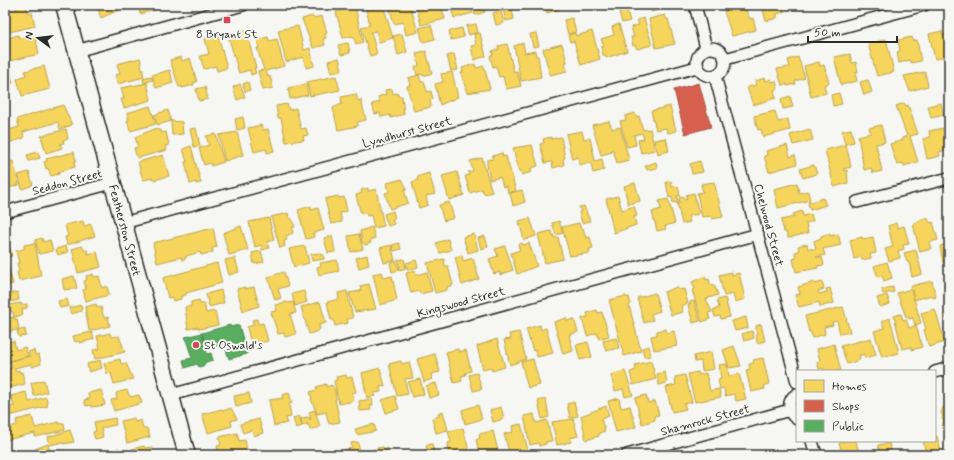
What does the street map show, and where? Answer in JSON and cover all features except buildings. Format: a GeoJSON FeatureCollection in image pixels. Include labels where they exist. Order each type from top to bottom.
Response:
{"type":"FeatureCollection","features":[{"type":"Feature","properties":{"kind":"main road","name":"Featherston Street"},"geometry":{"type":"LineString","coordinates":[[64,5],[187,455]]}},
{"type":"Feature","properties":{"kind":"street"},"geometry":{"type":"LineString","coordinates":[[76,51],[242,5]]}},
{"type":"Feature","properties":{"kind":"street"},"geometry":{"type":"LineString","coordinates":[[695,5],[706,48]]}},
{"type":"Feature","properties":{"kind":"street"},"geometry":{"type":"LineString","coordinates":[[725,58],[924,5]]}},
{"type":"Feature","properties":{"kind":"street"},"geometry":{"type":"LineString","coordinates":[[714,47],[721,51],[725,58],[725,66],[721,72],[715,76],[708,76],[701,73],[697,67],[696,59],[700,52],[706,48],[714,47]]}},
{"type":"Feature","properties":{"kind":"street","name":"Lyndhurst Street"},"geometry":{"type":"LineString","coordinates":[[123,223],[697,67]]}},
{"type":"Feature","properties":{"kind":"street","name":"Chelwood Street"},"geometry":{"type":"LineString","coordinates":[[715,76],[796,378]]}},
{"type":"Feature","properties":{"kind":"street"},"geometry":{"type":"LineString","coordinates":[[857,202],[949,178]]}},
{"type":"Feature","properties":{"kind":"street","name":"Seddon Street"},"geometry":{"type":"LineString","coordinates":[[5,212],[112,183]]}},
{"type":"Feature","properties":{"kind":"street","name":"Kingswood Street"},"geometry":{"type":"LineString","coordinates":[[171,396],[758,234]]}},
{"type":"Feature","properties":{"kind":"street"},"geometry":{"type":"LineString","coordinates":[[936,372],[949,368]]}},
{"type":"Feature","properties":{"kind":"street"},"geometry":{"type":"LineString","coordinates":[[793,415],[791,400],[796,395]]}},
{"type":"Feature","properties":{"kind":"street","name":"Shamrock Street"},"geometry":{"type":"LineString","coordinates":[[626,455],[793,415]]}},
{"type":"Feature","properties":{"kind":"street"},"geometry":{"type":"LineString","coordinates":[[812,442],[816,455]]}},
{"type":"Feature","properties":{"kind":"place","name":"8 Bryant St"},"geometry":{"type":"Point","coordinates":[227,20]}},
{"type":"Feature","properties":{"kind":"place","name":"St Oswald's"},"geometry":{"type":"Point","coordinates":[196,345]}}]}
